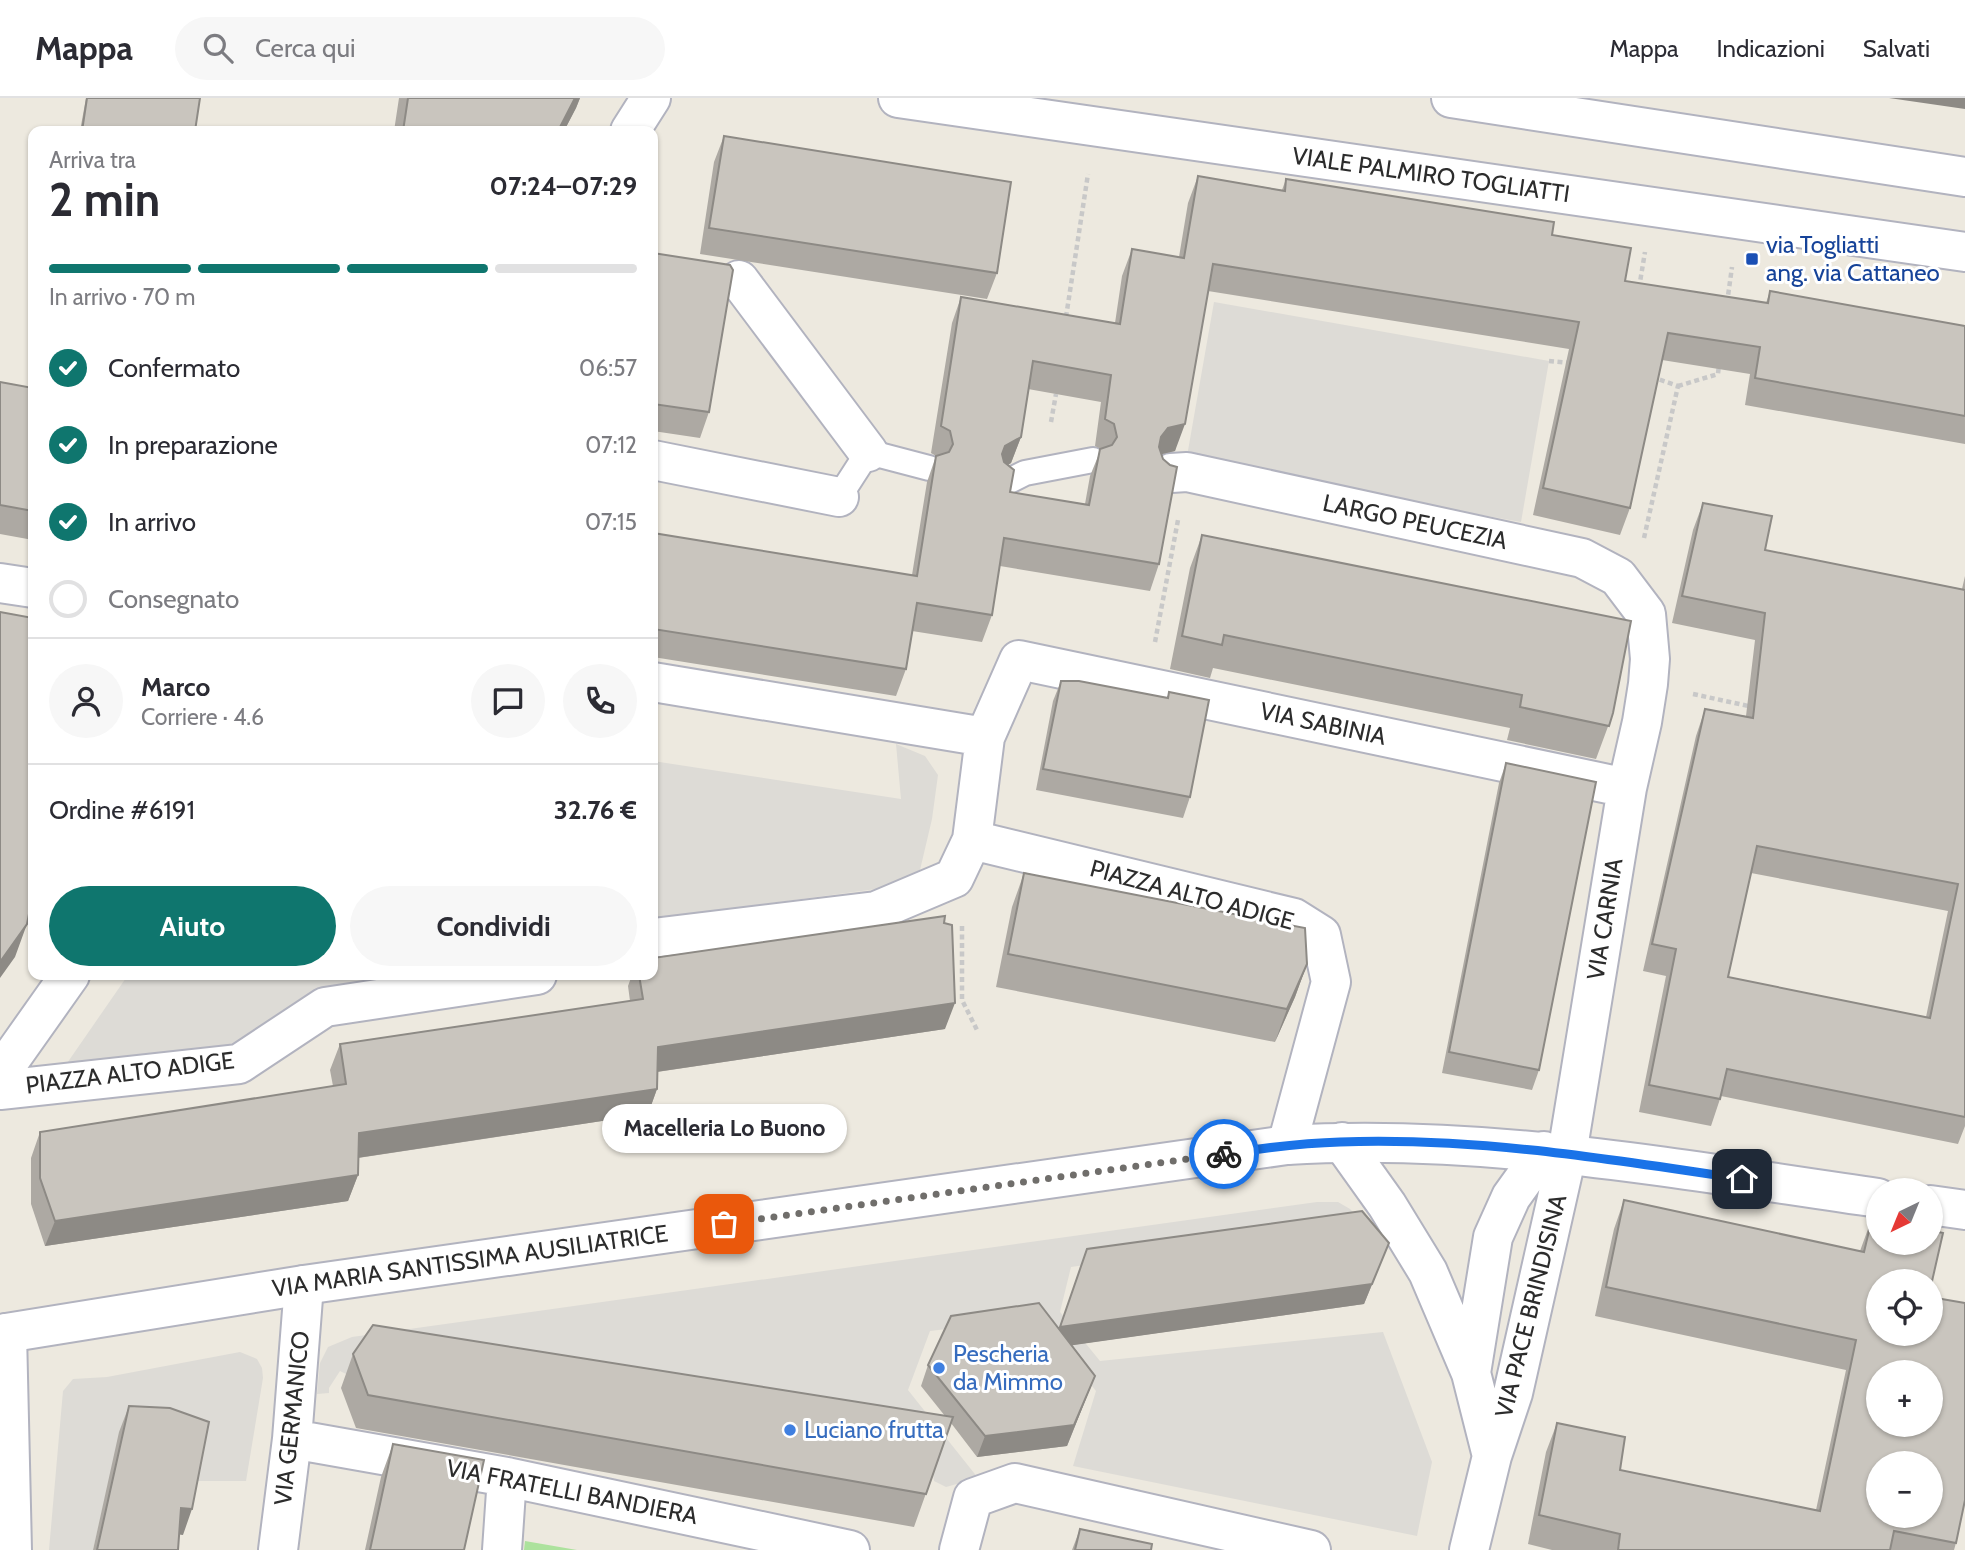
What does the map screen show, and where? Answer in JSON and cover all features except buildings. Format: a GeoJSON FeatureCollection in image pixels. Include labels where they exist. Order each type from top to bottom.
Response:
{"type":"FeatureCollection","features":[{"type":"Feature","properties":{"kind":"street"},"geometry":{"type":"LineString","coordinates":[[633,126],[651,98]]}},
{"type":"Feature","properties":{"kind":"street","name":"VIALE PALMIRO TOGLIATTI"},"geometry":{"type":"LineString","coordinates":[[898,98],[1965,252]]}},
{"type":"Feature","properties":{"kind":"street"},"geometry":{"type":"LineString","coordinates":[[1451,98],[1965,177]]}},
{"type":"Feature","properties":{"kind":"street"},"geometry":{"type":"LineString","coordinates":[[738,280],[868,452]]}},
{"type":"Feature","properties":{"kind":"street"},"geometry":{"type":"LineString","coordinates":[[658,461],[839,497]]}},
{"type":"Feature","properties":{"kind":"street","name":"LARGO PEUCEZIA"},"geometry":{"type":"LineString","coordinates":[[1179,472],[1582,558],[1618,577],[1632,594]]}},
{"type":"Feature","properties":{"kind":"street"},"geometry":{"type":"LineString","coordinates":[[0,583],[28,587]]}},
{"type":"Feature","properties":{"kind":"street","name":"VIA CARNIA"},"geometry":{"type":"LineString","coordinates":[[1556,1153],[1627,788],[1643,722],[1650,660],[1646,614],[1632,594]]}},
{"type":"Feature","properties":{"kind":"street","name":"VIA SABINIA"},"geometry":{"type":"LineString","coordinates":[[985,737],[1019,660],[1627,788]]}},
{"type":"Feature","properties":{"kind":"street"},"geometry":{"type":"LineString","coordinates":[[658,683],[985,737],[972,840],[954,878],[876,911],[658,937]]}},
{"type":"Feature","properties":{"kind":"street","name":"PIAZZA ALTO ADIGE"},"geometry":{"type":"LineString","coordinates":[[972,840],[1293,918],[1321,935],[1331,982],[1287,1145]]}},
{"type":"Feature","properties":{"kind":"street"},"geometry":{"type":"LineString","coordinates":[[0,1074],[66,980]]}},
{"type":"Feature","properties":{"kind":"street","name":"PIAZZA ALTO ADIGE"},"geometry":{"type":"LineString","coordinates":[[0,1090],[239,1064],[325,1007],[504,980]]}},
{"type":"Feature","properties":{"kind":"street","name":"VIA PACE BRINDISINA"},"geometry":{"type":"LineString","coordinates":[[1342,1142],[1387,1205],[1428,1272],[1471,1373],[1492,1456]]}},
{"type":"Feature","properties":{"kind":"street","name":"VIA MARIA SANTISSIMA AUSILIATRICE"},"geometry":{"type":"LineString","coordinates":[[3,1333],[304,1285],[1287,1145],[1405,1142],[1556,1153],[1866,1196]]}},
{"type":"Feature","properties":{"kind":"street","name":"VIA PACE BRINDISINA"},"geometry":{"type":"LineString","coordinates":[[1471,1373],[1493,1237],[1511,1197],[1556,1153]]}},
{"type":"Feature","properties":{"kind":"street","name":"VIA PACE BRINDISINA"},"geometry":{"type":"LineString","coordinates":[[1469,1550],[1492,1456],[1513,1393],[1556,1153]]}},
{"type":"Feature","properties":{"kind":"street"},"geometry":{"type":"LineString","coordinates":[[1943,1207],[1965,1210]]}},
{"type":"Feature","properties":{"kind":"street","name":"VIA GERMANICO"},"geometry":{"type":"LineString","coordinates":[[278,1550],[292,1439],[304,1285]]}},
{"type":"Feature","properties":{"kind":"street"},"geometry":{"type":"LineString","coordinates":[[3,1333],[12,1550]]}},
{"type":"Feature","properties":{"kind":"street","name":"VIA FRATELLI BANDIERA"},"geometry":{"type":"LineString","coordinates":[[292,1439],[507,1477],[850,1550]]}},
{"type":"Feature","properties":{"kind":"street"},"geometry":{"type":"LineString","coordinates":[[502,1550],[507,1477]]}},
{"type":"Feature","properties":{"kind":"street"},"geometry":{"type":"LineString","coordinates":[[959,1550],[973,1498],[1015,1483],[1311,1550]]}},
{"type":"Feature","properties":{"kind":"lane"},"geometry":{"type":"LineString","coordinates":[[839,497],[868,452],[929,468]]}},
{"type":"Feature","properties":{"kind":"lane"},"geometry":{"type":"LineString","coordinates":[[1007,482],[1025,473],[1093,460]]}},
{"type":"Feature","properties":{"kind":"path"},"geometry":{"type":"LineString","coordinates":[[1065,329],[1096,127]]}},
{"type":"Feature","properties":{"kind":"path"},"geometry":{"type":"LineString","coordinates":[[1638,293],[1652,207]]}},
{"type":"Feature","properties":{"kind":"path"},"geometry":{"type":"LineString","coordinates":[[1726,310],[1738,220]]}},
{"type":"Feature","properties":{"kind":"path"},"geometry":{"type":"LineString","coordinates":[[1549,361],[1575,363]]}},
{"type":"Feature","properties":{"kind":"path"},"geometry":{"type":"LineString","coordinates":[[1652,377],[1678,386],[1718,374],[1719,361]]}},
{"type":"Feature","properties":{"kind":"path"},"geometry":{"type":"LineString","coordinates":[[1632,594],[1678,386]]}},
{"type":"Feature","properties":{"kind":"path"},"geometry":{"type":"LineString","coordinates":[[1051,422],[1056,394]]}},
{"type":"Feature","properties":{"kind":"path"},"geometry":{"type":"LineString","coordinates":[[1147,687],[1179,472]]}},
{"type":"Feature","properties":{"kind":"path"},"geometry":{"type":"LineString","coordinates":[[1648,684],[1762,709]]}},
{"type":"Feature","properties":{"kind":"path"},"geometry":{"type":"LineString","coordinates":[[954,878],[962,903],[962,1000],[976,1030]]}},
{"type":"Feature","properties":{"kind":"green space"},"geometry":{"type":"Polygon","coordinates":[[[525,1541],[577,1550],[524,1550],[525,1541]]]}},
{"type":"Feature","properties":{"kind":"shaded area"},"geometry":{"type":"Polygon","coordinates":[[[1214,302],[1549,361],[1521,522],[1186,462],[1214,302]]]}},
{"type":"Feature","properties":{"kind":"shaded area"},"geometry":{"type":"Polygon","coordinates":[[[896,744],[925,756],[938,775],[932,819],[920,870],[906,885],[658,918],[658,762],[901,799],[896,744]]]}},
{"type":"Feature","properties":{"kind":"shaded area"},"geometry":{"type":"Polygon","coordinates":[[[125,980],[393,980],[310,992],[284,1019],[251,1046],[63,1069],[125,980]]]}},
{"type":"Feature","properties":{"kind":"shaded area"},"geometry":{"type":"Polygon","coordinates":[[[1317,1202],[1338,1202],[1350,1209],[1365,1225],[1071,1267],[1060,1312],[1100,1361],[1383,1332],[1432,1462],[1417,1536],[1073,1466],[1096,1391],[1037,1318],[930,1331],[908,1390],[978,1478],[946,1487],[934,1481],[932,1468],[340,1371],[329,1388],[329,1393],[317,1394],[320,1363],[328,1347],[352,1337],[1317,1202]]]}},
{"type":"Feature","properties":{"kind":"shaded area"},"geometry":{"type":"Polygon","coordinates":[[[240,1352],[257,1359],[263,1378],[246,1481],[193,1481],[120,1432],[93,1550],[49,1550],[63,1391],[73,1379],[107,1377],[240,1352]]]}},
{"type":"Feature","properties":{"kind":"way so far"},"geometry":{"type":"LineString","coordinates":[[724,1224],[1224,1154]]}},
{"type":"Feature","properties":{"kind":"place","name":"via Togliatti ang. via Cattaneo"},"geometry":{"type":"Point","coordinates":[1752,259]}},
{"type":"Feature","properties":{"kind":"place","name":"Macelleria Lo Buono"},"geometry":{"type":"Point","coordinates":[724,1224]}},
{"type":"Feature","properties":{"kind":"place","name":"Pescheria da Mimmo"},"geometry":{"type":"Point","coordinates":[939,1368]}},
{"type":"Feature","properties":{"kind":"place","name":"Luciano frutta"},"geometry":{"type":"Point","coordinates":[790,1430]}},
{"type":"Feature","properties":{"kind":"route"},"geometry":{"type":"LineString","coordinates":[[1224,1154],[1287,1145],[1405,1142],[1544,1151],[1742,1179]]}}]}
